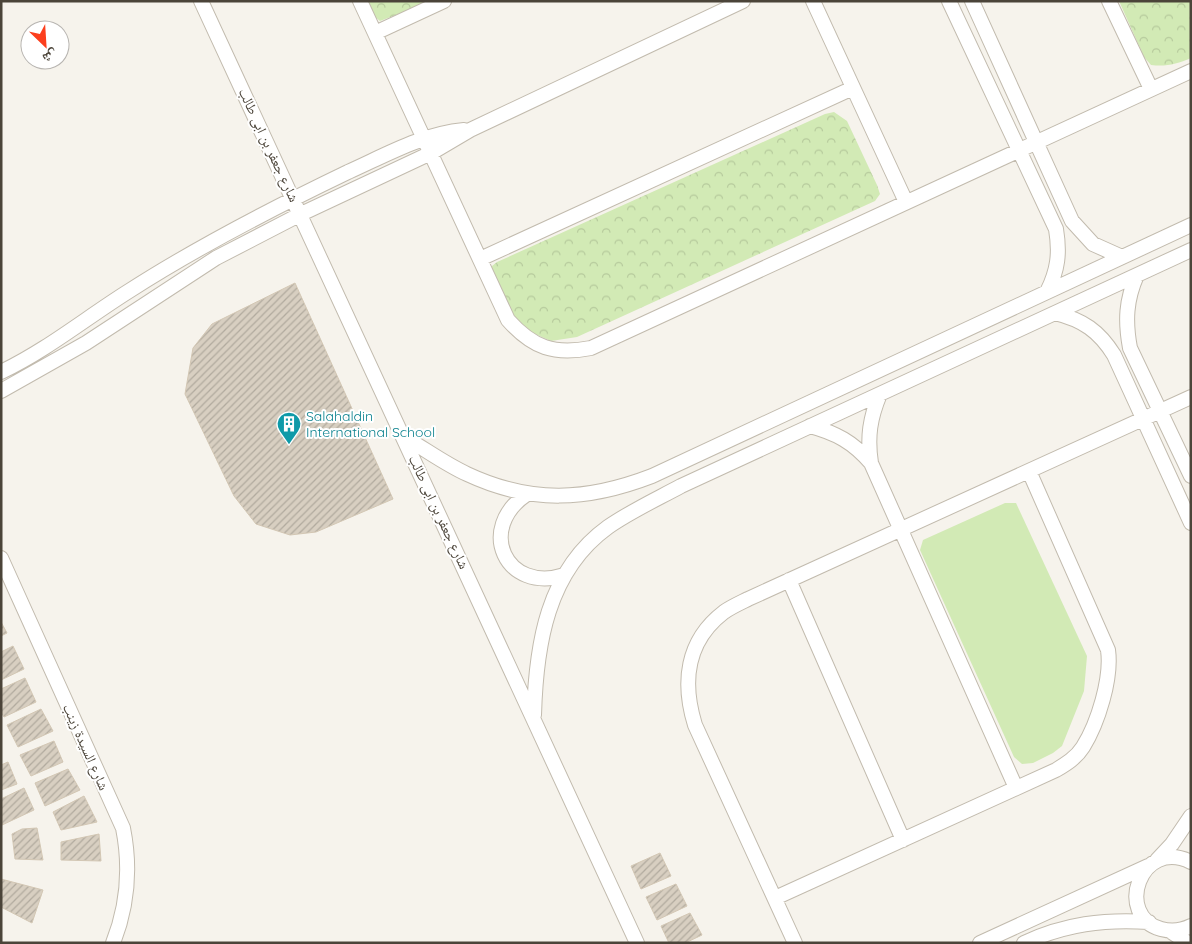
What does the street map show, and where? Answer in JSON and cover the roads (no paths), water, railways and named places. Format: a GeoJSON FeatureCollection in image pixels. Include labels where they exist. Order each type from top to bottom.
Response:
{"type":"FeatureCollection","features":[{"type":"Feature","properties":{"kind":"street","name":"شارع جعفر بن ابى طالب"},"geometry":{"type":"LineString","coordinates":[[201,1],[294,198],[637,943]]}},
{"type":"Feature","properties":{"kind":"street"},"geometry":{"type":"LineString","coordinates":[[360,1],[508,320],[521,334],[536,344],[554,350],[572,352],[600,344],[1191,71]]}},
{"type":"Feature","properties":{"kind":"street"},"geometry":{"type":"LineString","coordinates":[[375,32],[444,1]]}},
{"type":"Feature","properties":{"kind":"street"},"geometry":{"type":"LineString","coordinates":[[1,391],[86,343],[216,258],[301,214],[431,153],[470,130],[743,1]]}},
{"type":"Feature","properties":{"kind":"street"},"geometry":{"type":"LineString","coordinates":[[813,1],[906,202]]}},
{"type":"Feature","properties":{"kind":"street"},"geometry":{"type":"LineString","coordinates":[[949,1],[1056,229],[1058,261],[1047,292]]}},
{"type":"Feature","properties":{"kind":"street"},"geometry":{"type":"LineString","coordinates":[[972,1],[1072,221],[1081,234],[1100,248],[1122,257]]}},
{"type":"Feature","properties":{"kind":"street"},"geometry":{"type":"LineString","coordinates":[[1109,1],[1151,89]]}},
{"type":"Feature","properties":{"kind":"street"},"geometry":{"type":"LineString","coordinates":[[480,259],[853,88]]}},
{"type":"Feature","properties":{"kind":"street"},"geometry":{"type":"LineString","coordinates":[[1,372],[43,348],[184,257],[294,198],[424,137],[470,130]]}},
{"type":"Feature","properties":{"kind":"street"},"geometry":{"type":"LineString","coordinates":[[404,437],[465,473],[495,486],[528,494],[559,497],[591,495],[622,488],[1191,225]]}},
{"type":"Feature","properties":{"kind":"street"},"geometry":{"type":"LineString","coordinates":[[534,718],[535,676],[540,643],[549,608],[565,576],[584,550],[608,528],[681,486],[1191,250]]}},
{"type":"Feature","properties":{"kind":"street"},"geometry":{"type":"LineString","coordinates":[[1136,275],[1129,292],[1126,311],[1126,330],[1130,348],[1191,476]]}},
{"type":"Feature","properties":{"kind":"street"},"geometry":{"type":"LineString","coordinates":[[1055,313],[1074,317],[1090,326],[1104,339],[1114,355],[1191,523]]}},
{"type":"Feature","properties":{"kind":"street"},"geometry":{"type":"LineString","coordinates":[[871,463],[868,429],[872,412],[880,394]]}},
{"type":"Feature","properties":{"kind":"street"},"geometry":{"type":"LineString","coordinates":[[795,943],[695,725],[688,701],[687,677],[693,653],[705,631],[724,612],[789,580],[1191,396]]}},
{"type":"Feature","properties":{"kind":"street"},"geometry":{"type":"LineString","coordinates":[[810,426],[829,431],[846,439],[860,450],[871,463],[1016,788]]}},
{"type":"Feature","properties":{"kind":"street"},"geometry":{"type":"LineString","coordinates":[[672,466],[681,486]]}},
{"type":"Feature","properties":{"kind":"street"},"geometry":{"type":"LineString","coordinates":[[775,898],[1056,770],[1071,761],[1082,747],[1108,685],[1110,666],[1108,650],[1029,471]]}},
{"type":"Feature","properties":{"kind":"street"},"geometry":{"type":"LineString","coordinates":[[528,494],[509,510],[503,520],[500,537],[504,554],[519,572],[530,578],[542,580],[565,576]]}},
{"type":"Feature","properties":{"kind":"street","name":"شارع السيدة زينب"},"geometry":{"type":"LineString","coordinates":[[1,558],[123,828],[127,853],[128,881],[123,912],[113,943]]}},
{"type":"Feature","properties":{"kind":"street"},"geometry":{"type":"LineString","coordinates":[[789,580],[903,840]]}},
{"type":"Feature","properties":{"kind":"street"},"geometry":{"type":"LineString","coordinates":[[1149,922],[1139,910],[1136,894],[1139,879],[1172,844],[1191,816]]}},
{"type":"Feature","properties":{"kind":"street"},"geometry":{"type":"LineString","coordinates":[[980,943],[1153,863],[1170,857],[1184,858],[1191,862]]}},
{"type":"Feature","properties":{"kind":"street"},"geometry":{"type":"LineString","coordinates":[[1024,943],[1060,928],[1089,922],[1119,920],[1149,922],[1170,931],[1188,943]]}},
{"type":"Feature","properties":{"kind":"street"},"geometry":{"type":"LineString","coordinates":[[1170,931],[1185,930],[1191,926]]}},
{"type":"Feature","properties":{"kind":"place","name":"Salahaldin International School"},"geometry":{"type":"Point","coordinates":[289,445]}}]}
